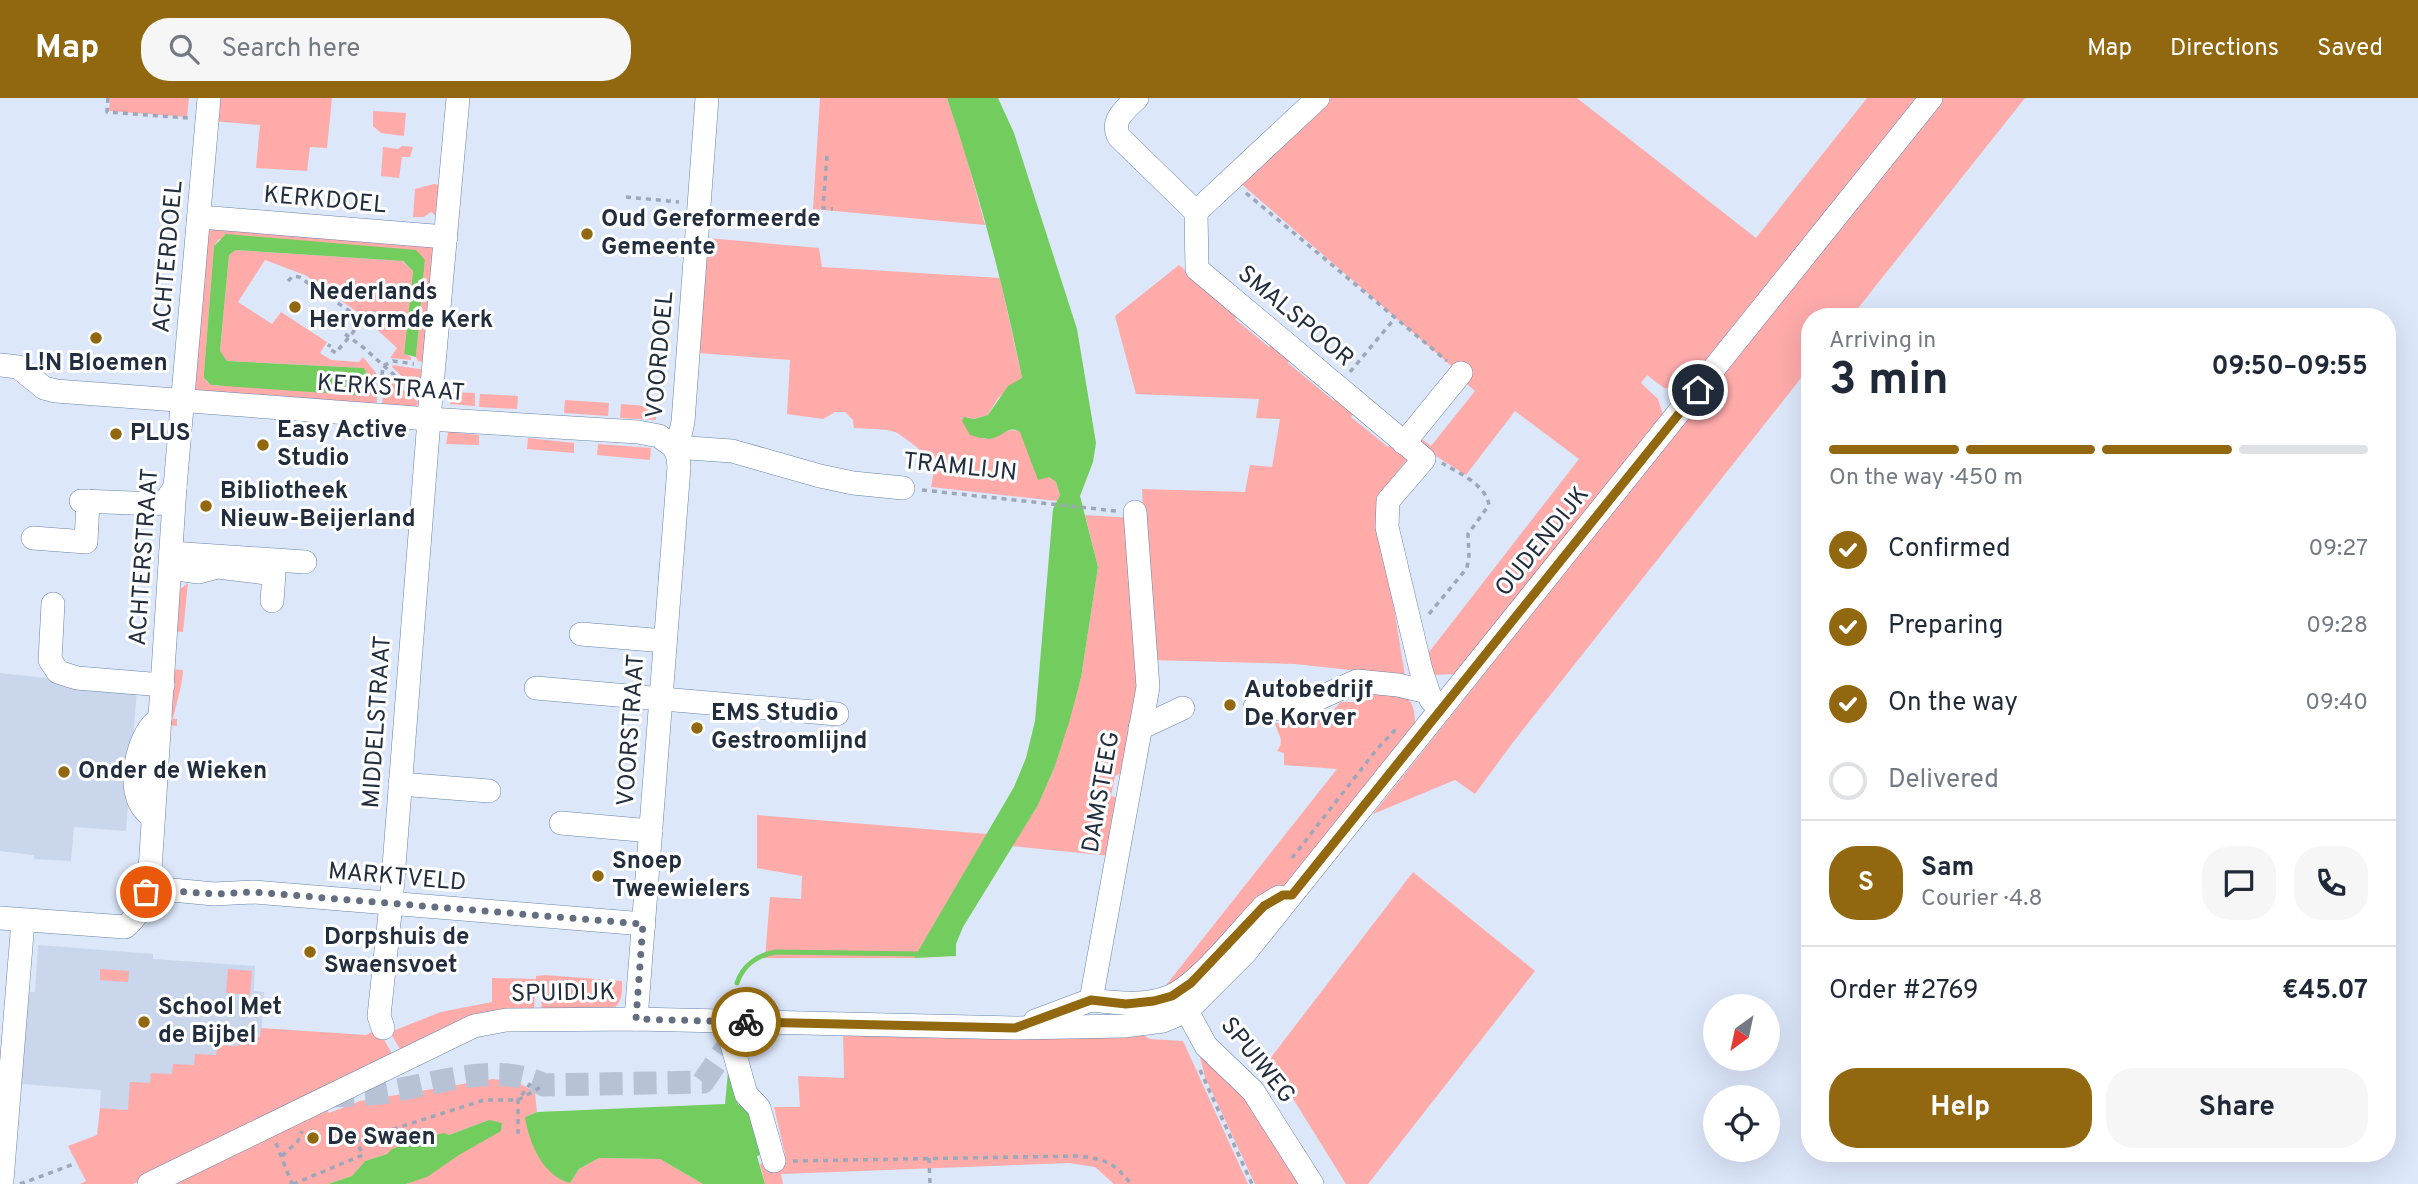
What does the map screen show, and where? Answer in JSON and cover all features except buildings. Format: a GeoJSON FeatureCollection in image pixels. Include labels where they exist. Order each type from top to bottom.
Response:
{"type":"FeatureCollection","features":[{"type":"Feature","properties":{"kind":"street","name":"MIDDELSTRAAT"},"geometry":{"type":"LineString","coordinates":[[383,1028],[379,1016],[391,904],[429,413],[458,98]]}},
{"type":"Feature","properties":{"kind":"street","name":"VOORDOEL"},"geometry":{"type":"LineString","coordinates":[[674,447],[681,435],[706,98]]}},
{"type":"Feature","properties":{"kind":"street"},"geometry":{"type":"LineString","coordinates":[[1137,98],[1118,119],[1115,130],[1196,212],[1318,98]]}},
{"type":"Feature","properties":{"kind":"street","name":"OUDENDIJK"},"geometry":{"type":"LineString","coordinates":[[1187,1011],[1245,953],[1292,895],[1435,700],[1488,654],[1931,98]]}},
{"type":"Feature","properties":{"kind":"street","name":"ACHTERDOEL"},"geometry":{"type":"LineString","coordinates":[[183,400],[209,109]]}},
{"type":"Feature","properties":{"kind":"street","name":"SMALSPOOR"},"geometry":{"type":"LineString","coordinates":[[1196,212],[1197,269],[1424,459]]}},
{"type":"Feature","properties":{"kind":"street","name":"KERKDOEL"},"geometry":{"type":"LineString","coordinates":[[200,217],[446,237]]}},
{"type":"Feature","properties":{"kind":"street","name":"KERKSTRAAT"},"geometry":{"type":"LineString","coordinates":[[0,365],[18,367],[44,388],[56,391],[379,415],[429,413],[638,432],[659,436],[674,447],[733,451],[780,465]]}},
{"type":"Feature","properties":{"kind":"street"},"geometry":{"type":"LineString","coordinates":[[1404,443],[1461,373]]}},
{"type":"Feature","properties":{"kind":"street","name":"ACHTERSTRAAT"},"geometry":{"type":"LineString","coordinates":[[11,919],[125,927],[136,919],[142,909],[150,870],[183,400]]}},
{"type":"Feature","properties":{"kind":"street","name":"VOORSTRAAT"},"geometry":{"type":"LineString","coordinates":[[636,1019],[679,467],[674,447]]}},
{"type":"Feature","properties":{"kind":"street"},"geometry":{"type":"LineString","coordinates":[[1424,459],[1388,501],[1387,527],[1413,635],[1435,700]]}},
{"type":"Feature","properties":{"kind":"street","name":"TRAMLIJN"},"geometry":{"type":"LineString","coordinates":[[780,465],[853,483],[903,488]]}},
{"type":"Feature","properties":{"kind":"street"},"geometry":{"type":"LineString","coordinates":[[33,538],[86,542],[85,501],[157,504],[175,495]]}},
{"type":"Feature","properties":{"kind":"street","name":"DAMSTEEG"},"geometry":{"type":"LineString","coordinates":[[1091,1000],[1148,687],[1135,512]]}},
{"type":"Feature","properties":{"kind":"street"},"geometry":{"type":"LineString","coordinates":[[171,561],[305,562]]}},
{"type":"Feature","properties":{"kind":"street"},"geometry":{"type":"LineString","coordinates":[[171,561],[199,572],[218,567],[274,574],[272,601]]}},
{"type":"Feature","properties":{"kind":"street"},"geometry":{"type":"LineString","coordinates":[[53,604],[50,660],[58,672],[76,678],[163,685]]}},
{"type":"Feature","properties":{"kind":"street"},"geometry":{"type":"LineString","coordinates":[[581,634],[665,641]]}},
{"type":"Feature","properties":{"kind":"street"},"geometry":{"type":"LineString","coordinates":[[1255,707],[1293,709],[1357,681],[1398,685],[1435,700]]}},
{"type":"Feature","properties":{"kind":"street"},"geometry":{"type":"LineString","coordinates":[[536,688],[837,714]]}},
{"type":"Feature","properties":{"kind":"street"},"geometry":{"type":"LineString","coordinates":[[1140,728],[1183,708]]}},
{"type":"Feature","properties":{"kind":"street"},"geometry":{"type":"LineString","coordinates":[[400,784],[489,791]]}},
{"type":"Feature","properties":{"kind":"street"},"geometry":{"type":"LineString","coordinates":[[561,823],[651,831]]}},
{"type":"Feature","properties":{"kind":"street","name":"MARKTVELD"},"geometry":{"type":"LineString","coordinates":[[146,892],[253,892],[643,924]]}},
{"type":"Feature","properties":{"kind":"street"},"geometry":{"type":"LineString","coordinates":[[1015,1028],[1091,1000],[1126,1004],[1172,996],[1200,975],[1264,906],[1283,895],[1292,895]]}},
{"type":"Feature","properties":{"kind":"street"},"geometry":{"type":"LineString","coordinates":[[0,1181],[5,1146],[11,919]]}},
{"type":"Feature","properties":{"kind":"street","name":"SPUIWEG"},"geometry":{"type":"LineString","coordinates":[[1015,1028],[1124,1026],[1163,1021],[1187,1011],[1206,1046],[1253,1091],[1312,1184]]}},
{"type":"Feature","properties":{"kind":"street","name":"SPUIDIJK"},"geometry":{"type":"LineString","coordinates":[[149,1184],[474,1026],[506,1020],[636,1019],[1015,1028]]}},
{"type":"Feature","properties":{"kind":"street"},"geometry":{"type":"LineString","coordinates":[[732,1041],[746,1094],[759,1108],[774,1161]]}},
{"type":"Feature","properties":{"kind":"path"},"geometry":{"type":"LineString","coordinates":[[108,98],[107,112],[209,109]]}},
{"type":"Feature","properties":{"kind":"path"},"geometry":{"type":"LineString","coordinates":[[827,156],[823,208],[833,209]]}},
{"type":"Feature","properties":{"kind":"path"},"geometry":{"type":"LineString","coordinates":[[1231,180],[1461,373]]}},
{"type":"Feature","properties":{"kind":"path"},"geometry":{"type":"LineString","coordinates":[[626,197],[698,203]]}},
{"type":"Feature","properties":{"kind":"path"},"geometry":{"type":"LineString","coordinates":[[288,281],[293,276],[299,276],[358,315],[360,321],[350,338],[336,353],[328,348],[330,344]]}},
{"type":"Feature","properties":{"kind":"path"},"geometry":{"type":"LineString","coordinates":[[1338,387],[1395,318]]}},
{"type":"Feature","properties":{"kind":"path"},"geometry":{"type":"LineString","coordinates":[[345,334],[383,366],[429,413]]}},
{"type":"Feature","properties":{"kind":"path"},"geometry":{"type":"LineString","coordinates":[[379,415],[383,366],[393,361],[434,368]]}},
{"type":"Feature","properties":{"kind":"path"},"geometry":{"type":"LineString","coordinates":[[1413,635],[1467,568],[1468,534],[1489,505],[1486,495],[1465,478],[1439,461],[1424,459]]}},
{"type":"Feature","properties":{"kind":"path","name":"TRAMLIJN"},"geometry":{"type":"LineString","coordinates":[[903,488],[1135,512]]}},
{"type":"Feature","properties":{"kind":"path"},"geometry":{"type":"LineString","coordinates":[[1292,859],[1377,748],[1398,728]]}},
{"type":"Feature","properties":{"kind":"path"},"geometry":{"type":"LineString","coordinates":[[1197,1063],[1252,1184]]}},
{"type":"Feature","properties":{"kind":"path"},"geometry":{"type":"LineString","coordinates":[[518,1134],[518,1100],[533,1080]]}},
{"type":"Feature","properties":{"kind":"path"},"geometry":{"type":"LineString","coordinates":[[269,1125],[292,1184],[363,1155],[355,1142],[484,1100],[518,1100],[544,1085]]}},
{"type":"Feature","properties":{"kind":"path"},"geometry":{"type":"LineString","coordinates":[[282,1156],[289,1151]]}},
{"type":"Feature","properties":{"kind":"path"},"geometry":{"type":"LineString","coordinates":[[774,1161],[1076,1156],[1103,1159],[1121,1171],[1130,1184]]}},
{"type":"Feature","properties":{"kind":"path"},"geometry":{"type":"LineString","coordinates":[[929,1157],[930,1184]]}},
{"type":"Feature","properties":{"kind":"path"},"geometry":{"type":"LineString","coordinates":[[20,1184],[74,1164]]}},
{"type":"Feature","properties":{"kind":"shaded area"},"geometry":{"type":"Polygon","coordinates":[[[110,98],[189,98],[187,117],[109,111],[110,98]]]}},
{"type":"Feature","properties":{"kind":"shaded area"},"geometry":{"type":"Polygon","coordinates":[[[214,98],[332,98],[327,148],[310,147],[307,171],[256,168],[260,125],[213,121],[214,98]]]}},
{"type":"Feature","properties":{"kind":"shaded area"},"geometry":{"type":"Polygon","coordinates":[[[820,98],[947,98],[985,225],[813,209],[820,98]]]}},
{"type":"Feature","properties":{"kind":"shaded area"},"geometry":{"type":"Polygon","coordinates":[[[947,98],[998,98],[1014,133],[1077,329],[1096,443],[1093,462],[1080,496],[1098,567],[1081,678],[1055,766],[1038,805],[963,927],[956,944],[956,956],[914,958],[1014,787],[1026,758],[1035,721],[1053,509],[1060,495],[1056,482],[1049,477],[1038,480],[1020,432],[1010,430],[994,438],[982,438],[970,435],[962,421],[964,417],[974,419],[988,415],[1008,386],[1022,378],[989,236],[947,98]]]}},
{"type":"Feature","properties":{"kind":"shaded area"},"geometry":{"type":"Polygon","coordinates":[[[1325,98],[1577,98],[1756,238],[1867,98],[1920,98],[1688,389],[1664,388],[1647,375],[1641,383],[1658,399],[1664,418],[1458,674],[1434,675],[1426,656],[1579,459],[1515,411],[1466,475],[1417,440],[1419,437],[1431,446],[1475,391],[1461,379],[1463,376],[1238,181],[1325,98]]]}},
{"type":"Feature","properties":{"kind":"shaded area"},"geometry":{"type":"Polygon","coordinates":[[[1941,98],[2025,98],[1858,308],[1801,308],[1801,378],[1475,794],[1455,780],[1373,814],[1941,98]]]}},
{"type":"Feature","properties":{"kind":"shaded area"},"geometry":{"type":"Polygon","coordinates":[[[373,111],[406,113],[404,136],[381,133],[373,126],[373,111]]]}},
{"type":"Feature","properties":{"kind":"shaded area"},"geometry":{"type":"Polygon","coordinates":[[[402,146],[413,147],[410,157],[402,157],[399,178],[381,176],[383,147],[398,149],[402,146]]]}},
{"type":"Feature","properties":{"kind":"shaded area"},"geometry":{"type":"Polygon","coordinates":[[[439,185],[435,215],[431,212],[424,217],[413,217],[415,189],[439,185]]]}},
{"type":"Feature","properties":{"kind":"shaded area"},"geometry":{"type":"Polygon","coordinates":[[[207,226],[434,246],[426,363],[418,361],[416,357],[425,261],[219,239],[214,246],[204,373],[207,382],[216,386],[364,368],[227,361],[220,352],[229,255],[236,250],[402,261],[413,271],[404,353],[411,357],[411,360],[390,358],[397,348],[360,314],[305,275],[265,260],[238,302],[272,324],[281,312],[327,342],[320,353],[331,360],[359,362],[363,357],[376,373],[377,405],[199,392],[195,389],[207,226]]]}},
{"type":"Feature","properties":{"kind":"shaded area"},"geometry":{"type":"Polygon","coordinates":[[[226,234],[416,250],[425,260],[416,357],[404,354],[413,271],[403,261],[236,250],[229,255],[220,351],[227,361],[364,368],[371,382],[367,396],[211,385],[204,378],[204,373],[214,246],[226,234]]]}},
{"type":"Feature","properties":{"kind":"shaded area"},"geometry":{"type":"Polygon","coordinates":[[[707,238],[819,248],[822,267],[1000,278],[1022,378],[998,398],[988,415],[973,419],[967,417],[984,439],[1007,431],[1021,432],[1049,477],[1056,482],[1060,495],[1057,501],[931,487],[936,460],[931,460],[895,432],[854,428],[853,420],[845,412],[835,412],[823,419],[787,414],[790,360],[698,353],[707,238]]]}},
{"type":"Feature","properties":{"kind":"shaded area"},"geometry":{"type":"Polygon","coordinates":[[[1179,265],[1239,314],[1235,319],[1269,347],[1273,344],[1291,358],[1288,363],[1334,401],[1338,397],[1355,412],[1351,417],[1388,447],[1392,443],[1408,459],[1376,498],[1405,676],[1295,664],[1150,660],[1142,489],[1245,492],[1250,465],[1272,467],[1280,419],[1256,418],[1259,399],[1136,394],[1115,316],[1179,265]]]}},
{"type":"Feature","properties":{"kind":"shaded area"},"geometry":{"type":"Polygon","coordinates":[[[392,367],[426,370],[421,394],[392,367]]]}},
{"type":"Feature","properties":{"kind":"shaded area"},"geometry":{"type":"Polygon","coordinates":[[[384,375],[418,402],[417,406],[382,406],[384,375]]]}},
{"type":"Feature","properties":{"kind":"shaded area"},"geometry":{"type":"Polygon","coordinates":[[[451,392],[475,393],[475,406],[450,404],[451,392]]]}},
{"type":"Feature","properties":{"kind":"shaded area"},"geometry":{"type":"Polygon","coordinates":[[[480,394],[518,396],[517,409],[479,407],[480,394]]]}},
{"type":"Feature","properties":{"kind":"shaded area"},"geometry":{"type":"Polygon","coordinates":[[[565,400],[609,403],[608,416],[564,413],[565,400]]]}},
{"type":"Feature","properties":{"kind":"shaded area"},"geometry":{"type":"Polygon","coordinates":[[[621,404],[657,407],[656,420],[620,418],[621,404]]]}},
{"type":"Feature","properties":{"kind":"shaded area"},"geometry":{"type":"Polygon","coordinates":[[[449,428],[454,428],[458,433],[479,435],[479,445],[446,444],[449,428]]]}},
{"type":"Feature","properties":{"kind":"shaded area"},"geometry":{"type":"Polygon","coordinates":[[[528,438],[574,443],[574,453],[527,449],[528,438]]]}},
{"type":"Feature","properties":{"kind":"shaded area"},"geometry":{"type":"Polygon","coordinates":[[[598,444],[651,448],[650,460],[597,455],[598,444]]]}},
{"type":"Feature","properties":{"kind":"shaded area"},"geometry":{"type":"Polygon","coordinates":[[[1085,515],[1133,518],[1142,692],[1127,770],[1115,776],[1111,796],[1122,799],[1111,856],[1011,846],[1038,805],[1055,766],[1081,678],[1098,567],[1085,515]]]}},
{"type":"Feature","properties":{"kind":"shaded area"},"geometry":{"type":"Polygon","coordinates":[[[188,583],[183,632],[172,631],[175,593],[188,583]]]}},
{"type":"Feature","properties":{"kind":"shaded area"},"geometry":{"type":"Polygon","coordinates":[[[170,669],[183,670],[173,719],[177,719],[177,726],[166,725],[170,669]]]}},
{"type":"Feature","properties":{"kind":"shaded area","name":"Onder de Wieken"},"geometry":{"type":"Polygon","coordinates":[[[0,673],[137,688],[126,831],[74,827],[71,861],[34,859],[34,855],[0,851],[0,673]]]}},
{"type":"Feature","properties":{"kind":"shaded area"},"geometry":{"type":"Polygon","coordinates":[[[1381,690],[1402,695],[1411,702],[1415,724],[1303,871],[1197,972],[1163,989],[1337,769],[1284,765],[1284,753],[1277,751],[1281,740],[1275,723],[1318,720],[1341,702],[1364,702],[1381,690]]]}},
{"type":"Feature","properties":{"kind":"shaded area"},"geometry":{"type":"Polygon","coordinates":[[[757,815],[987,834],[914,958],[765,958],[770,897],[801,899],[802,876],[757,868],[757,815]]]}},
{"type":"Feature","properties":{"kind":"shaded area"},"geometry":{"type":"Polygon","coordinates":[[[1413,872],[1535,971],[1368,1184],[1346,1184],[1269,1060],[1413,872]]]}},
{"type":"Feature","properties":{"kind":"shaded area","name":"School Met de Bijbel"},"geometry":{"type":"Polygon","coordinates":[[[38,945],[153,954],[153,959],[255,966],[254,991],[264,992],[261,1037],[238,1046],[217,1045],[216,1055],[150,1084],[128,1110],[100,1108],[101,1090],[21,1084],[29,992],[35,992],[38,945]]]}},
{"type":"Feature","properties":{"kind":"shaded area"},"geometry":{"type":"Polygon","coordinates":[[[100,969],[129,971],[128,982],[100,980],[100,969]]]}},
{"type":"Feature","properties":{"kind":"shaded area"},"geometry":{"type":"Polygon","coordinates":[[[228,969],[252,971],[250,995],[226,993],[228,969]]]}},
{"type":"Feature","properties":{"kind":"shaded area"},"geometry":{"type":"Polygon","coordinates":[[[536,976],[622,981],[621,997],[612,1009],[541,1013],[542,992],[535,990],[534,1012],[402,1053],[390,1032],[441,1012],[492,1002],[492,978],[536,979],[536,976]]]}},
{"type":"Feature","properties":{"kind":"shaded area"},"geometry":{"type":"Polygon","coordinates":[[[261,1028],[366,1035],[378,1029],[394,1057],[133,1184],[80,1184],[86,1181],[68,1146],[97,1135],[100,1108],[128,1110],[130,1082],[150,1083],[151,1073],[172,1074],[173,1064],[194,1065],[195,1054],[216,1055],[217,1045],[238,1046],[239,1036],[260,1037],[261,1028]]]}},
{"type":"Feature","properties":{"kind":"shaded area"},"geometry":{"type":"Polygon","coordinates":[[[843,1031],[1139,1033],[1150,1039],[1183,1041],[1248,1184],[1114,1184],[1095,1167],[1069,1163],[781,1174],[783,1184],[765,1184],[760,1164],[785,1154],[774,1107],[800,1107],[798,1076],[844,1078],[843,1031]]]}},
{"type":"Feature","properties":{"kind":"shaded area"},"geometry":{"type":"Polygon","coordinates":[[[1198,1049],[1231,1075],[1305,1184],[1255,1184],[1205,1077],[1198,1049]]]}},
{"type":"Feature","properties":{"kind":"shaded area"},"geometry":{"type":"Polygon","coordinates":[[[728,1072],[732,1072],[738,1105],[748,1106],[763,1154],[757,1156],[765,1184],[703,1184],[660,1159],[599,1158],[579,1169],[570,1183],[560,1179],[545,1166],[530,1137],[525,1117],[537,1112],[725,1104],[728,1072]]]}},
{"type":"Feature","properties":{"kind":"shaded area"},"geometry":{"type":"Polygon","coordinates":[[[493,1079],[519,1083],[535,1092],[537,1112],[525,1117],[570,1183],[579,1169],[599,1158],[660,1159],[703,1184],[406,1184],[442,1166],[462,1150],[489,1120],[449,1135],[393,1149],[387,1154],[365,1161],[352,1176],[328,1184],[175,1184],[325,1107],[329,1113],[360,1101],[493,1079]]]}},
{"type":"Feature","properties":{"kind":"shaded area"},"geometry":{"type":"Polygon","coordinates":[[[489,1120],[502,1123],[501,1131],[427,1177],[406,1184],[328,1184],[352,1176],[365,1161],[387,1154],[392,1149],[423,1138],[444,1133],[449,1135],[489,1120]]]}},
{"type":"Feature","properties":{"kind":"waterway"},"geometry":{"type":"LineString","coordinates":[[737,983],[752,962],[776,952],[921,954]]}},
{"type":"Feature","properties":{"kind":"tunnel"},"geometry":{"type":"LineString","coordinates":[[331,1096],[380,1093],[484,1075],[525,1078],[544,1085],[703,1082],[731,1041],[732,1025]]}},
{"type":"Feature","properties":{"kind":"way so far"},"geometry":{"type":"LineString","coordinates":[[146,892],[253,892],[643,924],[636,1019],[746,1022]]}},
{"type":"Feature","properties":{"kind":"place","name":"Oud Gereformeerde Gemeente"},"geometry":{"type":"Point","coordinates":[587,234]}},
{"type":"Feature","properties":{"kind":"place","name":"Nederlands Hervormde Kerk"},"geometry":{"type":"Point","coordinates":[295,307]}},
{"type":"Feature","properties":{"kind":"place","name":"L!N Bloemen"},"geometry":{"type":"Point","coordinates":[96,338]}},
{"type":"Feature","properties":{"kind":"place","name":"PLUS"},"geometry":{"type":"Point","coordinates":[116,434]}},
{"type":"Feature","properties":{"kind":"place","name":"Easy Active Studio"},"geometry":{"type":"Point","coordinates":[263,445]}},
{"type":"Feature","properties":{"kind":"place","name":"Bibliotheek Nieuw-Beijerland"},"geometry":{"type":"Point","coordinates":[206,506]}},
{"type":"Feature","properties":{"kind":"place","name":"Autobedrijf De Korver"},"geometry":{"type":"Point","coordinates":[1230,705]}},
{"type":"Feature","properties":{"kind":"place","name":"EMS Studio Gestroomlijnd"},"geometry":{"type":"Point","coordinates":[697,728]}},
{"type":"Feature","properties":{"kind":"place","name":"Onder de Wieken"},"geometry":{"type":"Point","coordinates":[64,772]}},
{"type":"Feature","properties":{"kind":"place","name":"Snoep Tweewielers"},"geometry":{"type":"Point","coordinates":[598,876]}},
{"type":"Feature","properties":{"kind":"place","name":"Dorpshuis de Swaensvoet"},"geometry":{"type":"Point","coordinates":[310,952]}},
{"type":"Feature","properties":{"kind":"place","name":"School Met de Bijbel"},"geometry":{"type":"Point","coordinates":[144,1022]}},
{"type":"Feature","properties":{"kind":"place","name":"De Swaen"},"geometry":{"type":"Point","coordinates":[313,1138]}},
{"type":"Feature","properties":{"kind":"route"},"geometry":{"type":"LineString","coordinates":[[746,1022],[1015,1028],[1091,1000],[1126,1004],[1172,996],[1209,966],[1264,906],[1283,895],[1292,895],[1698,390]]}}]}
